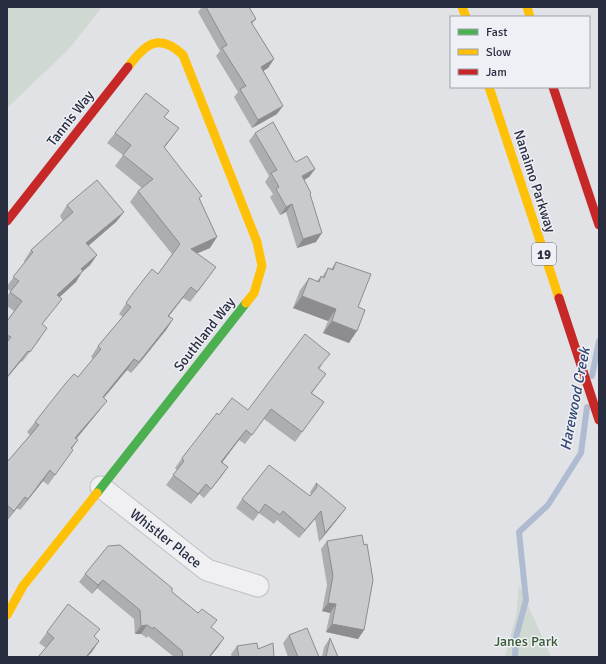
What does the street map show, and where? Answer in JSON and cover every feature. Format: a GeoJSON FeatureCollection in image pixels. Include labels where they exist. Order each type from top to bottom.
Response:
{"type":"FeatureCollection","features":[{"type":"Feature","properties":{"kind":"main road","name":"Tannis Way"},"geometry":{"type":"LineString","coordinates":[[7,221],[137,55],[151,44],[162,41]]}},
{"type":"Feature","properties":{"kind":"main road","name":"Southland Way"},"geometry":{"type":"LineString","coordinates":[[7,615],[23,586],[254,293],[262,266],[257,242],[183,55],[173,44],[162,41]]}},
{"type":"Feature","properties":{"kind":"main road","name":"Nanaimo Parkway"},"geometry":{"type":"LineString","coordinates":[[489,88],[599,420]]}},
{"type":"Feature","properties":{"kind":"main road"},"geometry":{"type":"LineString","coordinates":[[553,88],[599,224]]}},
{"type":"Feature","properties":{"kind":"street","name":"Whistler Place"},"geometry":{"type":"LineString","coordinates":[[101,487],[207,570],[258,586]]}},
{"type":"Feature","properties":{"kind":"green space"},"geometry":{"type":"Polygon","coordinates":[[[7,7],[102,7],[69,49],[7,108],[7,7]]]}},
{"type":"Feature","properties":{"kind":"green space","name":"Janes Park"},"geometry":{"type":"Polygon","coordinates":[[[519,585],[551,657],[505,657],[516,616],[519,585]]]}},
{"type":"Feature","properties":{"kind":"building"},"geometry":{"type":"Polygon","coordinates":[[[206,7],[249,7],[256,19],[251,22],[274,59],[261,67],[283,106],[258,120],[240,89],[246,86],[222,48],[227,45],[206,7]]]}},
{"type":"Feature","properties":{"kind":"building"},"geometry":{"type":"Polygon","coordinates":[[[146,93],[169,111],[164,117],[179,128],[164,147],[202,196],[199,198],[217,237],[191,249],[216,267],[197,292],[191,287],[168,316],[173,319],[139,362],[134,359],[103,397],[107,401],[75,438],[78,440],[71,448],[73,450],[55,475],[50,470],[28,499],[25,497],[14,511],[7,505],[7,460],[8,461],[39,425],[35,422],[65,384],[74,374],[78,377],[101,349],[98,346],[131,307],[126,303],[152,269],[158,274],[180,244],[138,191],[153,179],[123,155],[131,145],[115,133],[146,93]]]}},
{"type":"Feature","properties":{"kind":"building"},"geometry":{"type":"Polygon","coordinates":[[[273,122],[294,160],[296,162],[307,156],[315,169],[302,176],[311,193],[310,194],[322,233],[303,239],[292,204],[286,207],[276,189],[279,187],[271,173],[277,170],[255,133],[273,122]]]}},
{"type":"Feature","properties":{"kind":"building"},"geometry":{"type":"Polygon","coordinates":[[[97,180],[124,212],[86,243],[97,255],[81,269],[83,271],[57,295],[62,299],[42,324],[47,328],[30,352],[28,351],[7,377],[7,342],[11,337],[7,335],[7,321],[22,301],[10,292],[19,281],[13,277],[33,252],[31,250],[73,212],[67,205],[97,180]]]}},
{"type":"Feature","properties":{"kind":"building"},"geometry":{"type":"Polygon","coordinates":[[[336,262],[371,274],[358,307],[365,310],[357,331],[332,321],[336,309],[302,296],[309,278],[319,282],[321,276],[324,278],[328,268],[333,270],[336,262]]]}},
{"type":"Feature","properties":{"kind":"building"},"geometry":{"type":"Polygon","coordinates":[[[305,334],[330,354],[318,368],[326,374],[311,393],[324,402],[302,432],[271,409],[252,435],[246,430],[221,462],[228,467],[211,489],[206,484],[198,494],[173,475],[184,461],[182,458],[217,413],[219,415],[232,398],[248,410],[305,334]]]}},
{"type":"Feature","properties":{"kind":"building"},"geometry":{"type":"Polygon","coordinates":[[[269,465],[310,496],[317,487],[316,483],[346,508],[325,533],[321,511],[305,530],[283,511],[280,515],[265,504],[259,513],[242,499],[269,465]]]}},
{"type":"Feature","properties":{"kind":"building"},"geometry":{"type":"Polygon","coordinates":[[[362,535],[364,545],[367,544],[373,580],[364,630],[332,624],[336,604],[328,603],[333,576],[327,541],[362,535]]]}},
{"type":"Feature","properties":{"kind":"building"},"geometry":{"type":"Polygon","coordinates":[[[120,545],[172,588],[172,592],[198,613],[202,609],[217,620],[211,627],[224,638],[209,657],[183,657],[182,651],[154,627],[153,629],[147,625],[141,626],[140,610],[103,580],[98,585],[85,574],[108,546],[120,545]]]}},
{"type":"Feature","properties":{"kind":"building"},"geometry":{"type":"Polygon","coordinates":[[[68,604],[100,629],[94,636],[99,641],[86,657],[38,657],[54,638],[47,632],[68,604]]]}},
{"type":"Feature","properties":{"kind":"building"},"geometry":{"type":"Polygon","coordinates":[[[307,628],[319,657],[298,657],[289,635],[307,628]]]}},
{"type":"Feature","properties":{"kind":"building"},"geometry":{"type":"Polygon","coordinates":[[[330,638],[338,657],[326,657],[330,638]]]}},
{"type":"Feature","properties":{"kind":"building"},"geometry":{"type":"Polygon","coordinates":[[[257,643],[258,649],[273,643],[274,657],[239,657],[237,646],[257,643]]]}},
{"type":"Feature","properties":{"kind":"waterway","name":"Harewood Creek"},"geometry":{"type":"LineString","coordinates":[[592,376],[599,341]]}},
{"type":"Feature","properties":{"kind":"waterway","name":"Harewood Creek"},"geometry":{"type":"LineString","coordinates":[[515,657],[516,637],[526,600],[519,532],[548,505],[581,453],[587,407]]}},
{"type":"Feature","properties":{"kind":"traffic: fast"},"geometry":{"type":"LineString","coordinates":[[97,493],[246,303]]}},
{"type":"Feature","properties":{"kind":"traffic: slow"},"geometry":{"type":"LineString","coordinates":[[462,7],[466,16]]}},
{"type":"Feature","properties":{"kind":"traffic: slow"},"geometry":{"type":"LineString","coordinates":[[527,7],[530,16]]}},
{"type":"Feature","properties":{"kind":"traffic: slow"},"geometry":{"type":"LineString","coordinates":[[128,67],[140,52],[153,44],[167,44],[183,55],[257,242],[262,266],[254,293],[246,303]]}},
{"type":"Feature","properties":{"kind":"traffic: slow"},"geometry":{"type":"LineString","coordinates":[[489,88],[559,298]]}},
{"type":"Feature","properties":{"kind":"traffic: slow"},"geometry":{"type":"LineString","coordinates":[[7,615],[23,586],[97,493]]}},
{"type":"Feature","properties":{"kind":"traffic: jam"},"geometry":{"type":"LineString","coordinates":[[7,221],[128,67]]}},
{"type":"Feature","properties":{"kind":"traffic: jam"},"geometry":{"type":"LineString","coordinates":[[553,88],[599,225]]}},
{"type":"Feature","properties":{"kind":"traffic: jam"},"geometry":{"type":"LineString","coordinates":[[559,298],[599,420]]}}]}
